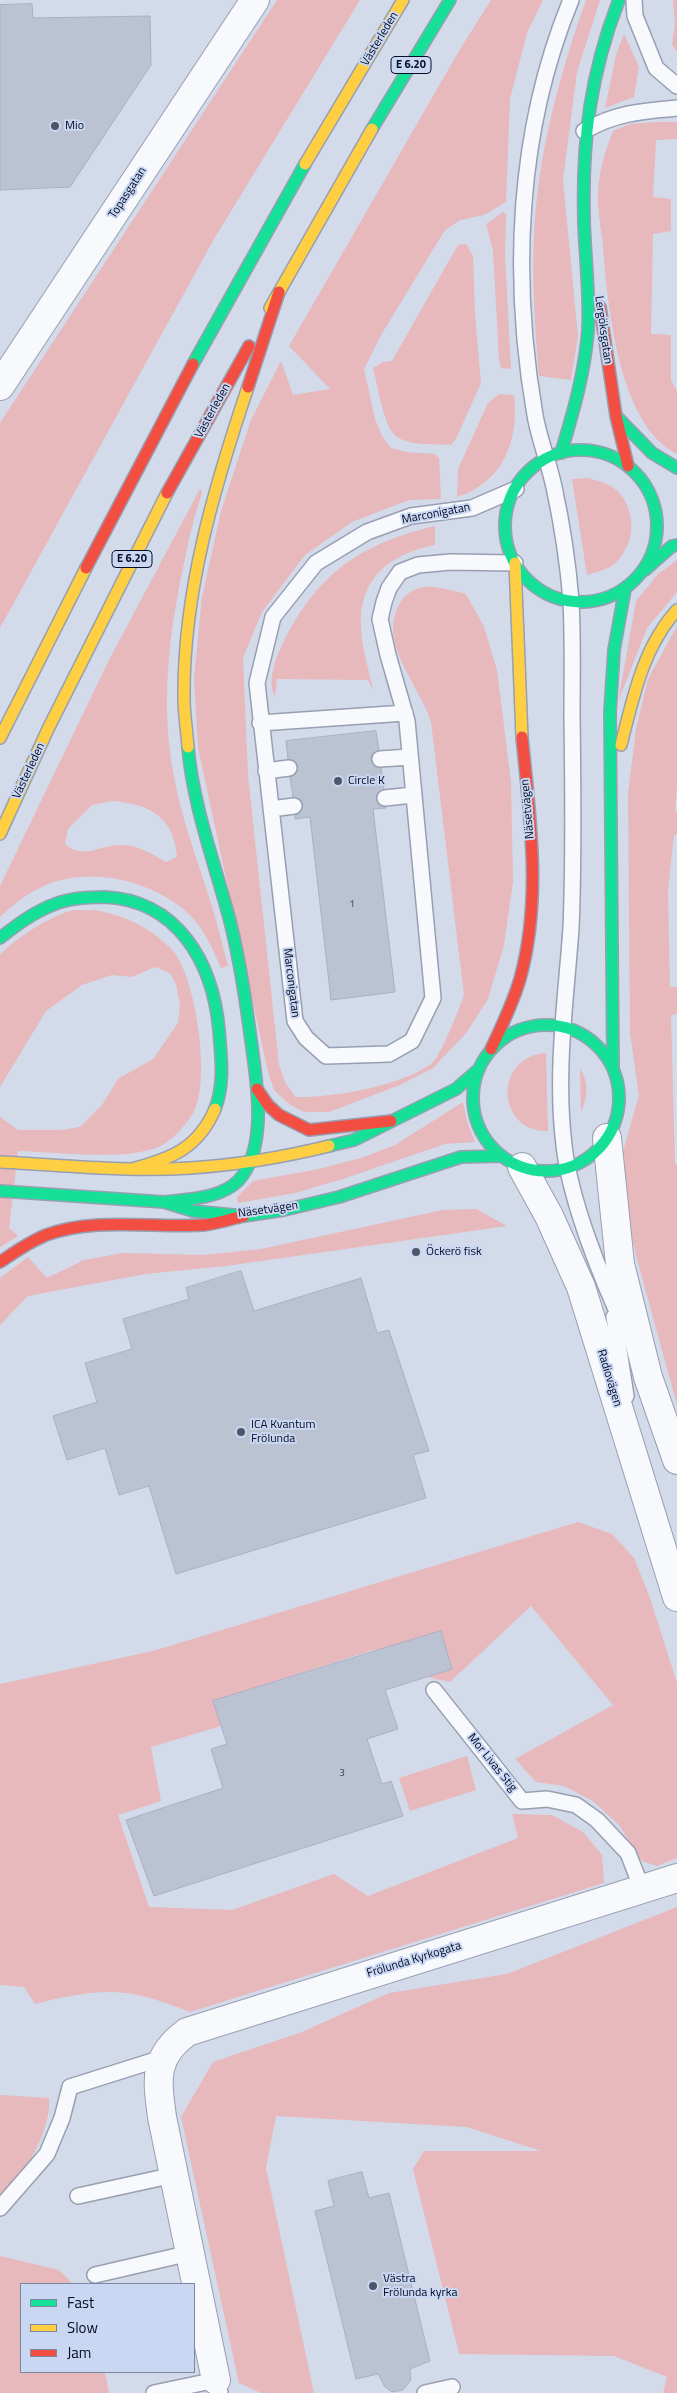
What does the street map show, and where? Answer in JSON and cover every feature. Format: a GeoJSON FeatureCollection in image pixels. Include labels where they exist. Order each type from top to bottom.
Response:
{"type":"FeatureCollection","features":[{"type":"Feature","properties":{"kind":"main road","name":"Västerleden"},"geometry":{"type":"LineString","coordinates":[[0,738],[166,412],[304,162],[403,0]]}},
{"type":"Feature","properties":{"kind":"main road","name":"Västerleden"},"geometry":{"type":"LineString","coordinates":[[0,834],[48,729],[149,526],[279,292],[372,130],[450,0]]}},
{"type":"Feature","properties":{"kind":"main road","name":"Lergöksgatan"},"geometry":{"type":"LineString","coordinates":[[554,456],[578,392],[587,338],[583,192],[584,131],[591,85],[608,25],[619,0]]}},
{"type":"Feature","properties":{"kind":"main road","name":"Lergöksgatan"},"geometry":{"type":"LineString","coordinates":[[583,192],[616,416],[628,466]]}},
{"type":"Feature","properties":{"kind":"main road"},"geometry":{"type":"LineString","coordinates":[[164,1202],[212,1196],[228,1189],[250,1163],[258,1127],[257,1088],[248,1008],[239,964],[203,826],[189,756],[184,695],[186,642],[197,566],[218,483],[279,292]]}},
{"type":"Feature","properties":{"kind":"main road"},"geometry":{"type":"LineString","coordinates":[[616,416],[642,445],[664,463],[677,468]]}},
{"type":"Feature","properties":{"kind":"main road"},"geometry":{"type":"LineString","coordinates":[[641,575],[653,554],[657,530],[654,505],[644,484],[628,466],[613,457],[596,452],[578,450],[554,456],[529,472],[516,489],[508,508],[505,528],[508,546],[515,563],[525,578],[538,589],[554,598],[571,602],[599,601],[625,589],[641,575],[672,546],[677,545]]}},
{"type":"Feature","properties":{"kind":"main road"},"geometry":{"type":"LineString","coordinates":[[644,484],[660,493]]}},
{"type":"Feature","properties":{"kind":"main road","name":"Näsetvägen"},"geometry":{"type":"LineString","coordinates":[[492,1049],[511,1006],[524,968],[531,921],[532,850],[521,712],[515,563]]}},
{"type":"Feature","properties":{"kind":"main road"},"geometry":{"type":"LineString","coordinates":[[613,1068],[609,792],[612,681],[616,628],[625,589]]}},
{"type":"Feature","properties":{"kind":"main road"},"geometry":{"type":"LineString","coordinates":[[609,792],[638,677],[666,622],[677,610]]}},
{"type":"Feature","properties":{"kind":"main road"},"geometry":{"type":"LineString","coordinates":[[0,938],[13,926],[45,907],[79,896],[106,895],[136,901],[167,919],[185,937],[199,957],[209,978],[216,1000],[222,1071],[219,1098],[210,1121],[186,1149],[166,1160],[132,1169]]}},
{"type":"Feature","properties":{"kind":"main road"},"geometry":{"type":"LineString","coordinates":[[0,1162],[132,1169],[190,1168],[284,1158],[354,1140],[456,1089],[479,1069],[492,1049],[507,1036],[525,1028],[544,1025],[564,1027],[579,1032],[593,1041],[613,1068],[619,1086],[616,1122],[608,1138],[597,1151],[583,1161],[568,1168]]}},
{"type":"Feature","properties":{"kind":"main road"},"geometry":{"type":"LineString","coordinates":[[479,1069],[474,1088],[476,1116],[488,1142],[511,1162]]}},
{"type":"Feature","properties":{"kind":"main road"},"geometry":{"type":"LineString","coordinates":[[257,1088],[268,1105],[279,1115],[309,1130],[391,1121]]}},
{"type":"Feature","properties":{"kind":"main road","name":"Näsetvägen"},"geometry":{"type":"LineString","coordinates":[[0,1191],[164,1202],[193,1211],[244,1216],[284,1210],[339,1197],[461,1157],[511,1162],[537,1171],[568,1168]]}},
{"type":"Feature","properties":{"kind":"main road"},"geometry":{"type":"LineString","coordinates":[[0,1262],[38,1238],[88,1225],[205,1225],[244,1216]]}},
{"type":"Feature","properties":{"kind":"street","name":"Topasgatan"},"geometry":{"type":"LineString","coordinates":[[0,386],[256,0]]}},
{"type":"Feature","properties":{"kind":"street"},"geometry":{"type":"LineString","coordinates":[[608,1138],[620,1264],[648,1377],[677,1460]]}},
{"type":"Feature","properties":{"kind":"street","name":"Radiovägen"},"geometry":{"type":"LineString","coordinates":[[511,1162],[549,1216],[581,1287],[677,1597]]}},
{"type":"Feature","properties":{"kind":"street","name":"Frölunda Kyrkogata"},"geometry":{"type":"LineString","coordinates":[[194,2283],[190,2253],[162,2117],[158,2082],[162,2058],[174,2041],[187,2032],[677,1878]]}},
{"type":"Feature","properties":{"kind":"street","name":"Frölunda Kyrkogata"},"geometry":{"type":"LineString","coordinates":[[195,2292],[200,2332],[218,2386]]}},
{"type":"Feature","properties":{"kind":"lane"},"geometry":{"type":"LineString","coordinates":[[570,0],[538,103],[529,154],[520,258],[526,357],[536,420],[554,456],[571,602],[573,890],[561,1059],[562,1122],[568,1168],[579,1208],[612,1301],[648,1377]]}},
{"type":"Feature","properties":{"kind":"lane"},"geometry":{"type":"LineString","coordinates":[[634,0],[635,16],[656,68],[677,86]]}},
{"type":"Feature","properties":{"kind":"lane"},"geometry":{"type":"LineString","coordinates":[[584,131],[605,119],[648,110],[677,108]]}},
{"type":"Feature","properties":{"kind":"lane","name":"Marconigatan"},"geometry":{"type":"LineString","coordinates":[[515,563],[450,562],[418,565],[400,572],[389,588],[380,619],[388,655],[405,713],[433,998],[412,1041],[389,1054],[326,1056],[306,1038],[295,1021],[260,724],[257,683],[274,617],[316,563],[367,532],[411,516],[472,508],[516,489]]}},
{"type":"Feature","properties":{"kind":"lane"},"geometry":{"type":"LineString","coordinates":[[260,724],[405,713]]}},
{"type":"Feature","properties":{"kind":"lane"},"geometry":{"type":"LineString","coordinates":[[380,759],[410,757]]}},
{"type":"Feature","properties":{"kind":"lane"},"geometry":{"type":"LineString","coordinates":[[266,770],[289,768]]}},
{"type":"Feature","properties":{"kind":"lane"},"geometry":{"type":"LineString","coordinates":[[385,798],[412,795]]}},
{"type":"Feature","properties":{"kind":"lane"},"geometry":{"type":"LineString","coordinates":[[271,809],[294,806]]}},
{"type":"Feature","properties":{"kind":"lane"},"geometry":{"type":"LineString","coordinates":[[612,1301],[637,1467]]}},
{"type":"Feature","properties":{"kind":"lane","name":"Mor Livas Stig"},"geometry":{"type":"LineString","coordinates":[[434,1690],[522,1801],[547,1798],[576,1805],[597,1820],[628,1853],[642,1888]]}},
{"type":"Feature","properties":{"kind":"lane"},"geometry":{"type":"LineString","coordinates":[[0,2208],[47,2154],[62,2118],[70,2087],[162,2058]]}},
{"type":"Feature","properties":{"kind":"lane"},"geometry":{"type":"LineString","coordinates":[[78,2196],[174,2175]]}},
{"type":"Feature","properties":{"kind":"lane"},"geometry":{"type":"LineString","coordinates":[[96,2275],[190,2253]]}},
{"type":"Feature","properties":{"kind":"lane","name":"Frölunda Kyrkogata"},"geometry":{"type":"LineString","coordinates":[[154,2393],[218,2386]]}},
{"type":"Feature","properties":{"kind":"lane"},"geometry":{"type":"LineString","coordinates":[[425,2393],[452,2387]]}},
{"type":"Feature","properties":{"kind":"shaded area"},"geometry":{"type":"Polygon","coordinates":[[[277,0],[360,0],[214,239],[0,628],[0,423],[277,0]]]}},
{"type":"Feature","properties":{"kind":"shaded area"},"geometry":{"type":"Polygon","coordinates":[[[491,0],[543,0],[527,33],[510,99],[506,202],[484,215],[460,220],[445,230],[381,335],[364,369],[375,419],[382,436],[391,448],[407,452],[434,454],[439,458],[441,499],[409,500],[352,522],[305,555],[262,612],[243,658],[248,775],[279,1065],[285,1082],[295,1097],[347,1093],[402,1079],[418,1072],[435,1060],[464,995],[431,722],[402,662],[396,647],[393,631],[395,615],[402,600],[412,591],[421,588],[440,588],[466,594],[484,627],[497,670],[511,783],[513,881],[504,945],[488,999],[467,1032],[433,1068],[400,1085],[329,1112],[304,1112],[289,1104],[274,1090],[268,1072],[198,748],[194,678],[202,597],[221,511],[251,420],[281,361],[293,395],[330,389],[289,346],[459,51],[491,0]]]}},
{"type":"Feature","properties":{"kind":"shaded area"},"geometry":{"type":"Polygon","coordinates":[[[586,0],[600,0],[577,72],[563,180],[578,336],[571,380],[539,376],[534,307],[534,238],[540,177],[551,117],[558,88],[586,0]]]}},
{"type":"Feature","properties":{"kind":"shaded area"},"geometry":{"type":"Polygon","coordinates":[[[673,0],[677,0],[677,52],[672,45],[675,23],[673,0]]]}},
{"type":"Feature","properties":{"kind":"shaded area"},"geometry":{"type":"Polygon","coordinates":[[[624,34],[639,67],[634,97],[605,108],[616,55],[624,34]]]}},
{"type":"Feature","properties":{"kind":"shaded area"},"geometry":{"type":"Polygon","coordinates":[[[677,122],[677,139],[656,140],[653,197],[671,199],[671,231],[653,234],[651,334],[671,335],[671,380],[677,391],[677,454],[657,439],[641,418],[629,391],[613,331],[598,204],[598,190],[602,167],[613,131],[630,124],[677,122]]]}},
{"type":"Feature","properties":{"kind":"shaded area"},"geometry":{"type":"Polygon","coordinates":[[[503,212],[506,214],[505,255],[511,369],[501,368],[499,360],[493,250],[486,224],[503,212]]]}},
{"type":"Feature","properties":{"kind":"shaded area"},"geometry":{"type":"Polygon","coordinates":[[[466,244],[473,256],[475,315],[481,383],[456,439],[451,445],[424,444],[403,440],[392,432],[388,424],[373,368],[383,362],[392,361],[458,245],[466,244]]]}},
{"type":"Feature","properties":{"kind":"shaded area"},"geometry":{"type":"Polygon","coordinates":[[[499,394],[514,395],[514,428],[511,443],[497,470],[486,481],[473,490],[457,497],[458,469],[488,403],[499,394]]]}},
{"type":"Feature","properties":{"kind":"shaded area"},"geometry":{"type":"Polygon","coordinates":[[[588,478],[603,482],[616,490],[628,506],[631,526],[627,547],[615,563],[587,575],[572,479],[588,478]]]}},
{"type":"Feature","properties":{"kind":"shaded area"},"geometry":{"type":"Polygon","coordinates":[[[200,489],[202,493],[190,536],[174,616],[168,669],[168,723],[174,777],[181,809],[213,908],[228,966],[221,968],[200,927],[190,915],[175,903],[158,893],[119,879],[78,877],[58,881],[29,894],[0,917],[0,886],[110,658],[200,489]],[[113,801],[92,805],[68,829],[65,844],[73,849],[86,852],[114,845],[129,845],[146,851],[166,862],[177,857],[171,832],[165,823],[149,810],[113,801]]]}},
{"type":"Feature","properties":{"kind":"shaded area"},"geometry":{"type":"Polygon","coordinates":[[[435,526],[435,545],[419,549],[391,562],[371,582],[365,595],[361,610],[361,628],[364,652],[373,690],[368,680],[277,679],[275,697],[272,677],[279,651],[295,621],[325,581],[362,553],[384,542],[435,526]]]}},
{"type":"Feature","properties":{"kind":"shaded area"},"geometry":{"type":"Polygon","coordinates":[[[677,560],[677,592],[647,628],[618,702],[636,601],[657,575],[677,560]]]}},
{"type":"Feature","properties":{"kind":"shaded area"},"geometry":{"type":"Polygon","coordinates":[[[677,626],[677,787],[675,811],[677,811],[677,835],[674,835],[668,891],[670,987],[677,987],[677,1014],[671,1015],[675,1164],[677,1165],[677,1405],[636,1255],[620,1177],[622,1155],[639,1095],[630,1034],[628,793],[636,729],[648,679],[677,626]]]}},
{"type":"Feature","properties":{"kind":"shaded area"},"geometry":{"type":"Polygon","coordinates":[[[73,910],[94,910],[116,915],[147,929],[173,951],[181,964],[194,1004],[201,1052],[199,1094],[195,1109],[184,1126],[174,1136],[158,1147],[144,1151],[109,1155],[18,1151],[9,1228],[18,1236],[0,1247],[0,1117],[18,1130],[61,1130],[80,1127],[102,1105],[118,1079],[153,1059],[178,1023],[180,1005],[176,984],[170,973],[155,967],[132,977],[112,975],[82,985],[46,1011],[0,1087],[0,955],[23,936],[52,918],[73,910]]]}},
{"type":"Feature","properties":{"kind":"shaded area"},"geometry":{"type":"Polygon","coordinates":[[[546,1053],[548,1131],[531,1128],[518,1120],[511,1108],[508,1094],[510,1080],[517,1067],[529,1058],[546,1053]]]}},
{"type":"Feature","properties":{"kind":"shaded area"},"geometry":{"type":"Polygon","coordinates":[[[580,1068],[586,1084],[585,1100],[581,1112],[580,1068]]]}},
{"type":"Feature","properties":{"kind":"shaded area"},"geometry":{"type":"Polygon","coordinates":[[[463,1102],[467,1122],[475,1142],[445,1144],[343,1179],[295,1193],[238,1203],[237,1197],[253,1181],[319,1169],[361,1158],[395,1145],[463,1102]]]}},
{"type":"Feature","properties":{"kind":"shaded area"},"geometry":{"type":"Polygon","coordinates":[[[476,1209],[507,1226],[226,1266],[145,1274],[28,1296],[0,1325],[0,1278],[28,1257],[47,1278],[84,1260],[123,1253],[204,1255],[261,1249],[443,1210],[476,1209]]]}},
{"type":"Feature","properties":{"kind":"shaded area"},"geometry":{"type":"Polygon","coordinates":[[[578,1522],[612,1534],[634,1558],[650,1598],[677,1683],[677,1858],[657,1866],[642,1861],[619,1825],[593,1801],[564,1786],[536,1782],[515,1759],[613,1705],[531,1606],[450,1682],[422,1676],[396,1650],[373,1650],[214,1701],[221,1726],[151,1747],[161,1801],[118,1815],[149,1907],[232,1910],[334,1874],[368,1896],[518,1838],[512,1814],[552,1815],[583,1832],[602,1855],[604,1883],[190,2012],[167,2003],[129,1993],[116,1992],[75,1995],[35,2004],[24,1987],[0,1985],[0,1684],[153,1651],[578,1522]]]}},
{"type":"Feature","properties":{"kind":"shaded area"},"geometry":{"type":"Polygon","coordinates":[[[467,1756],[476,1790],[410,1811],[399,1778],[467,1756]]]}},
{"type":"Feature","properties":{"kind":"shaded area"},"geometry":{"type":"Polygon","coordinates":[[[677,1907],[677,2393],[663,2393],[667,2377],[614,2356],[459,2354],[413,2169],[424,2151],[541,2151],[467,2127],[276,2116],[266,2168],[314,2393],[261,2393],[239,2383],[181,2117],[213,2062],[302,2032],[389,1993],[507,1974],[677,1907]]]}},
{"type":"Feature","properties":{"kind":"shaded area"},"geometry":{"type":"Polygon","coordinates":[[[0,2095],[49,2098],[49,2111],[41,2139],[34,2153],[18,2179],[0,2200],[0,2095]]]}},
{"type":"Feature","properties":{"kind":"shaded area"},"geometry":{"type":"Polygon","coordinates":[[[0,2256],[59,2270],[72,2283],[20,2283],[20,2373],[105,2373],[109,2393],[0,2393],[0,2256]]]}},
{"type":"Feature","properties":{"kind":"building","name":"Mio"},"geometry":{"type":"Polygon","coordinates":[[[32,4],[33,18],[150,16],[151,65],[70,187],[0,190],[0,5],[32,4]]]}},
{"type":"Feature","properties":{"kind":"building"},"geometry":{"type":"Polygon","coordinates":[[[376,731],[379,750],[372,754],[371,760],[375,767],[381,768],[384,789],[377,794],[376,799],[378,804],[386,808],[373,809],[395,992],[331,1000],[310,817],[295,819],[295,815],[300,813],[303,805],[301,800],[293,797],[290,777],[295,775],[298,767],[296,762],[288,759],[286,741],[376,731]]]}},
{"type":"Feature","properties":{"kind":"building","name":"ICA Kvantum Frölunda"},"geometry":{"type":"Polygon","coordinates":[[[241,1271],[254,1311],[361,1278],[377,1333],[389,1330],[429,1451],[413,1455],[426,1498],[176,1574],[149,1486],[119,1495],[105,1448],[67,1460],[53,1416],[97,1402],[85,1363],[132,1349],[123,1319],[189,1299],[186,1288],[241,1271]]]}},
{"type":"Feature","properties":{"kind":"building"},"geometry":{"type":"Polygon","coordinates":[[[441,1631],[452,1669],[385,1690],[398,1729],[367,1739],[382,1784],[391,1781],[403,1816],[154,1896],[126,1820],[223,1788],[211,1749],[227,1744],[213,1701],[441,1631]]]}},
{"type":"Feature","properties":{"kind":"building","name":"Västra Frölunda kyrka"},"geometry":{"type":"Polygon","coordinates":[[[362,2172],[369,2198],[389,2193],[430,2361],[410,2369],[411,2380],[403,2390],[392,2392],[385,2387],[378,2374],[356,2379],[315,2211],[334,2206],[328,2181],[362,2172]]]}},
{"type":"Feature","properties":{"kind":"traffic: fast"},"geometry":{"type":"LineString","coordinates":[[372,129],[450,0]]}},
{"type":"Feature","properties":{"kind":"traffic: fast"},"geometry":{"type":"LineString","coordinates":[[561,453],[581,377],[588,330],[584,191],[590,108],[601,54],[619,0]]}},
{"type":"Feature","properties":{"kind":"traffic: fast"},"geometry":{"type":"LineString","coordinates":[[193,364],[305,164]]}},
{"type":"Feature","properties":{"kind":"traffic: fast"},"geometry":{"type":"LineString","coordinates":[[618,418],[652,453],[677,468]]}},
{"type":"Feature","properties":{"kind":"traffic: fast"},"geometry":{"type":"LineString","coordinates":[[581,450],[610,456],[623,463],[634,473],[644,484],[651,497],[657,526],[651,555],[644,568],[634,579],[623,589],[610,596],[581,602],[552,596],[539,589],[528,579],[518,568],[511,555],[505,526],[511,497],[518,484],[528,473],[539,463],[552,456],[581,450]]}},
{"type":"Feature","properties":{"kind":"traffic: fast"},"geometry":{"type":"LineString","coordinates":[[645,570],[672,546],[677,545]]}},
{"type":"Feature","properties":{"kind":"traffic: fast"},"geometry":{"type":"LineString","coordinates":[[613,1068],[610,712],[614,650],[625,589]]}},
{"type":"Feature","properties":{"kind":"traffic: fast"},"geometry":{"type":"LineString","coordinates":[[164,1202],[214,1195],[232,1186],[239,1180],[248,1167],[253,1152],[257,1136],[258,1119],[255,1069],[237,954],[230,921],[205,835],[188,747]]}},
{"type":"Feature","properties":{"kind":"traffic: fast"},"geometry":{"type":"LineString","coordinates":[[0,938],[26,919],[47,907],[67,900],[85,898],[104,897],[130,901],[152,910],[171,923],[187,939],[199,959],[209,981],[215,1005],[222,1070],[220,1090],[215,1109]]}},
{"type":"Feature","properties":{"kind":"traffic: fast"},"geometry":{"type":"LineString","coordinates":[[546,1025],[574,1030],[598,1046],[614,1070],[619,1098],[614,1126],[598,1150],[574,1166],[546,1171],[518,1166],[494,1150],[478,1126],[473,1098],[478,1070],[494,1046],[518,1030],[546,1025]]}},
{"type":"Feature","properties":{"kind":"traffic: fast"},"geometry":{"type":"LineString","coordinates":[[329,1146],[354,1140],[456,1089],[479,1069]]}},
{"type":"Feature","properties":{"kind":"traffic: fast"},"geometry":{"type":"LineString","coordinates":[[0,1191],[164,1202],[193,1211],[244,1216],[284,1210],[339,1197],[461,1157],[501,1156]]}},
{"type":"Feature","properties":{"kind":"traffic: slow"},"geometry":{"type":"LineString","coordinates":[[305,164],[403,0]]}},
{"type":"Feature","properties":{"kind":"traffic: slow"},"geometry":{"type":"LineString","coordinates":[[270,308],[372,129]]}},
{"type":"Feature","properties":{"kind":"traffic: slow"},"geometry":{"type":"LineString","coordinates":[[188,747],[184,704],[185,658],[195,580],[213,502],[248,387]]}},
{"type":"Feature","properties":{"kind":"traffic: slow"},"geometry":{"type":"LineString","coordinates":[[0,834],[48,729],[167,493]]}},
{"type":"Feature","properties":{"kind":"traffic: slow"},"geometry":{"type":"LineString","coordinates":[[515,563],[522,737]]}},
{"type":"Feature","properties":{"kind":"traffic: slow"},"geometry":{"type":"LineString","coordinates":[[0,738],[86,568]]}},
{"type":"Feature","properties":{"kind":"traffic: slow"},"geometry":{"type":"LineString","coordinates":[[621,745],[635,691],[648,657],[665,624],[677,610]]}},
{"type":"Feature","properties":{"kind":"traffic: slow"},"geometry":{"type":"LineString","coordinates":[[132,1169],[159,1161],[191,1143],[208,1123],[215,1109]]}},
{"type":"Feature","properties":{"kind":"traffic: slow"},"geometry":{"type":"LineString","coordinates":[[0,1162],[119,1169],[190,1168],[260,1160],[329,1146]]}},
{"type":"Feature","properties":{"kind":"traffic: jam"},"geometry":{"type":"LineString","coordinates":[[248,387],[279,292]]}},
{"type":"Feature","properties":{"kind":"traffic: jam"},"geometry":{"type":"LineString","coordinates":[[600,307],[616,416],[628,466]]}},
{"type":"Feature","properties":{"kind":"traffic: jam"},"geometry":{"type":"LineString","coordinates":[[167,493],[249,346]]}},
{"type":"Feature","properties":{"kind":"traffic: jam"},"geometry":{"type":"LineString","coordinates":[[86,568],[193,364]]}},
{"type":"Feature","properties":{"kind":"traffic: jam"},"geometry":{"type":"LineString","coordinates":[[491,1049],[511,1006],[520,979],[531,919],[531,828],[522,737]]}},
{"type":"Feature","properties":{"kind":"traffic: jam"},"geometry":{"type":"LineString","coordinates":[[257,1089],[268,1105],[279,1115],[309,1130],[391,1121]]}},
{"type":"Feature","properties":{"kind":"traffic: jam"},"geometry":{"type":"LineString","coordinates":[[0,1262],[22,1247],[46,1235],[84,1226],[124,1224],[203,1225],[244,1216]]}},
{"type":"Feature","properties":{"kind":"place","name":"Mio"},"geometry":{"type":"Point","coordinates":[55,126]}},
{"type":"Feature","properties":{"kind":"place","name":"Circle K"},"geometry":{"type":"Point","coordinates":[338,781]}},
{"type":"Feature","properties":{"kind":"place","name":"Öckerö fisk"},"geometry":{"type":"Point","coordinates":[416,1252]}},
{"type":"Feature","properties":{"kind":"place","name":"ICA Kvantum Frölunda"},"geometry":{"type":"Point","coordinates":[241,1432]}},
{"type":"Feature","properties":{"kind":"place","name":"Västra Frölunda kyrka"},"geometry":{"type":"Point","coordinates":[373,2286]}}]}
